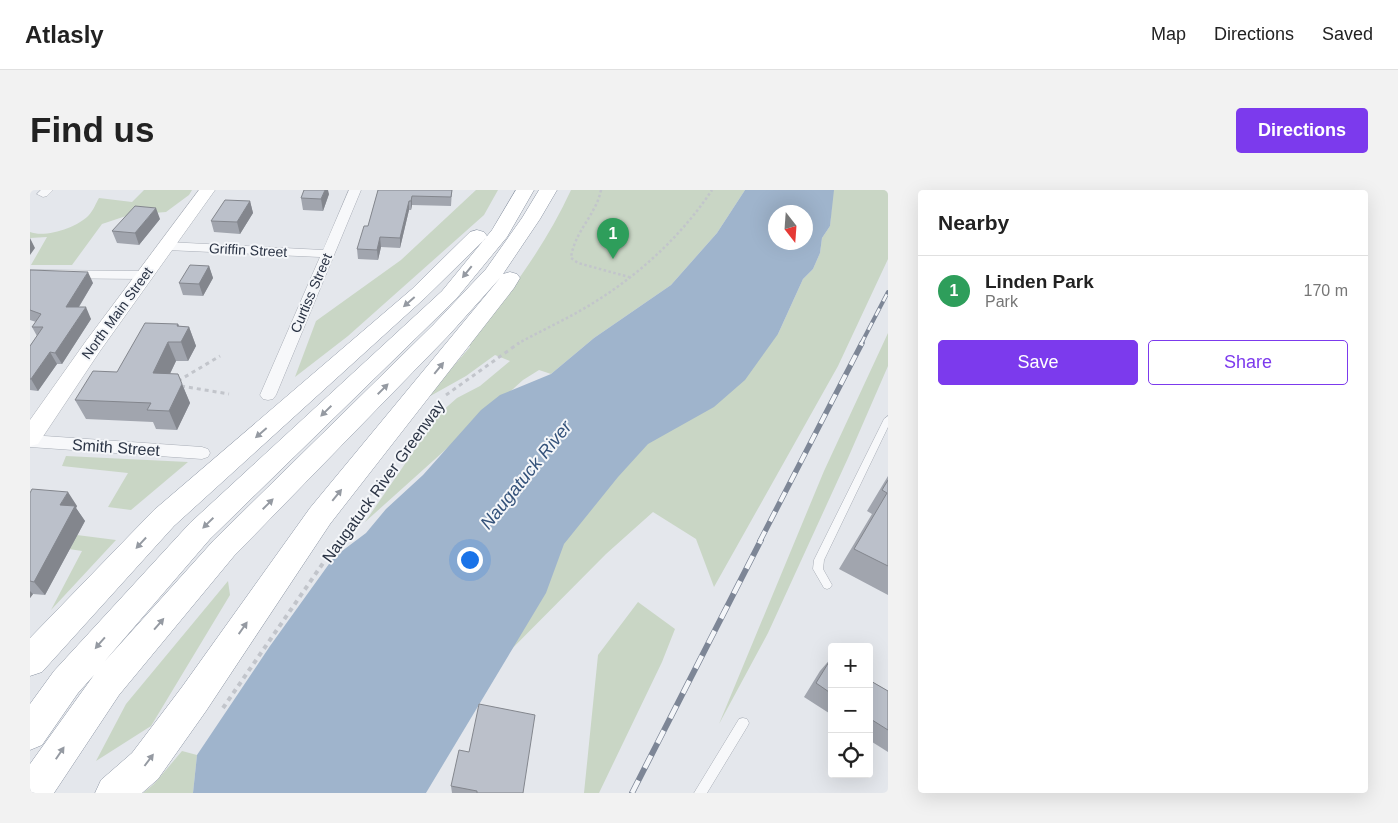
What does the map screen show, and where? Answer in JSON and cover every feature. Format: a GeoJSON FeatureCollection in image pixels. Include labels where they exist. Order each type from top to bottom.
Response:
{"type":"FeatureCollection","features":[{"type":"Feature","properties":{"kind":"highway"},"geometry":{"type":"LineString","coordinates":[[30,661],[164,518],[419,294],[482,231],[513,190]]}},
{"type":"Feature","properties":{"kind":"highway"},"geometry":{"type":"LineString","coordinates":[[30,733],[66,682],[200,531],[449,294],[500,232],[525,190]]}},
{"type":"Feature","properties":{"kind":"highway"},"geometry":{"type":"LineString","coordinates":[[32,793],[114,676],[224,548],[441,330],[493,273],[531,219],[548,190]]}},
{"type":"Feature","properties":{"kind":"highway"},"geometry":{"type":"LineString","coordinates":[[114,793],[145,766],[194,700],[320,516],[504,288],[559,190]]}},
{"type":"Feature","properties":{"kind":"main road","name":"North Main Street"},"geometry":{"type":"LineString","coordinates":[[30,439],[144,275],[207,190]]}},
{"type":"Feature","properties":{"kind":"street","name":"Curtiss Street"},"geometry":{"type":"LineString","coordinates":[[268,396],[355,190]]}},
{"type":"Feature","properties":{"kind":"street","name":"Griffin Street"},"geometry":{"type":"LineString","coordinates":[[167,246],[328,254]]}},
{"type":"Feature","properties":{"kind":"street"},"geometry":{"type":"LineString","coordinates":[[30,274],[144,275]]}},
{"type":"Feature","properties":{"kind":"street","name":"Smith Street"},"geometry":{"type":"LineString","coordinates":[[30,439],[202,453]]}},
{"type":"Feature","properties":{"kind":"lane"},"geometry":{"type":"LineString","coordinates":[[827,585],[818,570],[819,560],[888,418]]}},
{"type":"Feature","properties":{"kind":"lane"},"geometry":{"type":"LineString","coordinates":[[700,793],[743,723]]}},
{"type":"Feature","properties":{"kind":"path"},"geometry":{"type":"LineString","coordinates":[[601,190],[597,207],[573,249],[571,258],[578,262],[629,277]]}},
{"type":"Feature","properties":{"kind":"path","name":"Naugatuck River Greenway"},"geometry":{"type":"LineString","coordinates":[[444,396],[515,346],[579,311],[629,277],[680,233],[702,206],[712,190]]}},
{"type":"Feature","properties":{"kind":"path"},"geometry":{"type":"LineString","coordinates":[[220,356],[172,385],[229,394]]}},
{"type":"Feature","properties":{"kind":"path","name":"Naugatuck River Greenway"},"geometry":{"type":"LineString","coordinates":[[223,709],[387,471]]}},
{"type":"Feature","properties":{"kind":"green space"},"geometry":{"type":"Polygon","coordinates":[[[144,190],[192,190],[189,195],[166,212],[129,215],[102,224],[72,265],[31,265],[47,237],[30,238],[30,232],[44,234],[61,231],[84,220],[99,198],[132,202],[144,190]]]}},
{"type":"Feature","properties":{"kind":"green space"},"geometry":{"type":"Polygon","coordinates":[[[476,190],[498,190],[484,215],[348,336],[295,377],[316,321],[401,260],[476,190]]]}},
{"type":"Feature","properties":{"kind":"green space"},"geometry":{"type":"Polygon","coordinates":[[[571,190],[745,190],[717,233],[671,285],[594,338],[551,374],[539,370],[523,380],[365,522],[440,413],[457,398],[480,386],[510,361],[495,355],[466,376],[425,399],[470,347],[469,345],[524,270],[561,211],[571,190]]]}},
{"type":"Feature","properties":{"kind":"green space"},"geometry":{"type":"Polygon","coordinates":[[[831,190],[888,190],[888,259],[838,366],[714,587],[696,539],[653,512],[606,554],[476,685],[623,445],[778,334],[803,279],[813,269],[820,253],[822,238],[830,226],[831,190]]]}},
{"type":"Feature","properties":{"kind":"green space"},"geometry":{"type":"Polygon","coordinates":[[[888,333],[888,366],[768,633],[719,724],[824,471],[888,333]]]}},
{"type":"Feature","properties":{"kind":"green space"},"geometry":{"type":"Polygon","coordinates":[[[66,456],[188,462],[131,510],[108,507],[128,473],[62,466],[66,456]]]}},
{"type":"Feature","properties":{"kind":"green space"},"geometry":{"type":"Polygon","coordinates":[[[30,529],[116,540],[51,610],[82,551],[30,543],[30,529]]]}},
{"type":"Feature","properties":{"kind":"green space"},"geometry":{"type":"Polygon","coordinates":[[[228,581],[230,595],[151,726],[96,761],[126,704],[228,581]]]}},
{"type":"Feature","properties":{"kind":"green space"},"geometry":{"type":"Polygon","coordinates":[[[638,602],[675,629],[662,662],[599,793],[584,793],[598,655],[638,602]]]}},
{"type":"Feature","properties":{"kind":"green space"},"geometry":{"type":"Polygon","coordinates":[[[182,751],[197,755],[193,793],[143,793],[154,784],[182,751]]]}},
{"type":"Feature","properties":{"kind":"water","name":"Naugatuck River"},"geometry":{"type":"Polygon","coordinates":[[[745,190],[834,190],[830,226],[822,238],[820,253],[813,269],[803,279],[778,334],[745,380],[714,407],[648,444],[618,477],[564,544],[546,593],[426,793],[193,793],[197,755],[270,646],[334,557],[366,533],[386,509],[423,475],[481,410],[500,395],[551,374],[594,338],[671,285],[717,233],[745,190]]]}},
{"type":"Feature","properties":{"kind":"building"},"geometry":{"type":"Polygon","coordinates":[[[304,190],[325,190],[321,199],[301,198],[304,190]]]}},
{"type":"Feature","properties":{"kind":"building"},"geometry":{"type":"Polygon","coordinates":[[[378,190],[452,190],[451,197],[412,196],[411,201],[409,201],[400,238],[380,237],[377,250],[357,249],[364,226],[368,226],[378,190]]]}},
{"type":"Feature","properties":{"kind":"building"},"geometry":{"type":"Polygon","coordinates":[[[225,200],[250,201],[237,222],[211,221],[225,200]]]}},
{"type":"Feature","properties":{"kind":"building"},"geometry":{"type":"Polygon","coordinates":[[[135,206],[156,208],[135,233],[112,231],[135,206]]]}},
{"type":"Feature","properties":{"kind":"building"},"geometry":{"type":"Polygon","coordinates":[[[190,265],[209,266],[199,284],[179,283],[190,265]]]}},
{"type":"Feature","properties":{"kind":"building"},"geometry":{"type":"Polygon","coordinates":[[[30,270],[88,272],[66,307],[86,307],[55,353],[50,352],[31,379],[30,346],[43,327],[32,327],[41,314],[30,310],[30,270]]]}},
{"type":"Feature","properties":{"kind":"building"},"geometry":{"type":"Polygon","coordinates":[[[145,323],[178,324],[177,326],[189,327],[181,342],[168,342],[153,373],[178,374],[182,384],[169,411],[147,410],[151,403],[75,400],[93,371],[117,372],[145,323]]]}},
{"type":"Feature","properties":{"kind":"building"},"geometry":{"type":"Polygon","coordinates":[[[888,480],[888,566],[854,549],[887,493],[882,490],[888,480]]]}},
{"type":"Feature","properties":{"kind":"building"},"geometry":{"type":"Polygon","coordinates":[[[32,489],[68,492],[60,505],[75,506],[34,582],[30,581],[30,493],[32,489]]]}},
{"type":"Feature","properties":{"kind":"building"},"geometry":{"type":"Polygon","coordinates":[[[828,664],[828,691],[816,683],[828,664]]]}},
{"type":"Feature","properties":{"kind":"building"},"geometry":{"type":"Polygon","coordinates":[[[873,682],[888,691],[888,730],[873,721],[873,682]]]}},
{"type":"Feature","properties":{"kind":"building"},"geometry":{"type":"Polygon","coordinates":[[[479,704],[535,715],[523,793],[477,793],[477,791],[451,786],[459,750],[469,752],[479,704]]]}},
{"type":"Feature","properties":{"kind":"railway"},"geometry":{"type":"LineString","coordinates":[[861,344],[888,292]]}},
{"type":"Feature","properties":{"kind":"railway"},"geometry":{"type":"LineString","coordinates":[[760,541],[862,343]]}},
{"type":"Feature","properties":{"kind":"railway"},"geometry":{"type":"LineString","coordinates":[[632,793],[761,540]]}},
{"type":"Feature","properties":{"kind":"place","name":"Linden Park"},"geometry":{"type":"Point","coordinates":[613,259]}}]}
